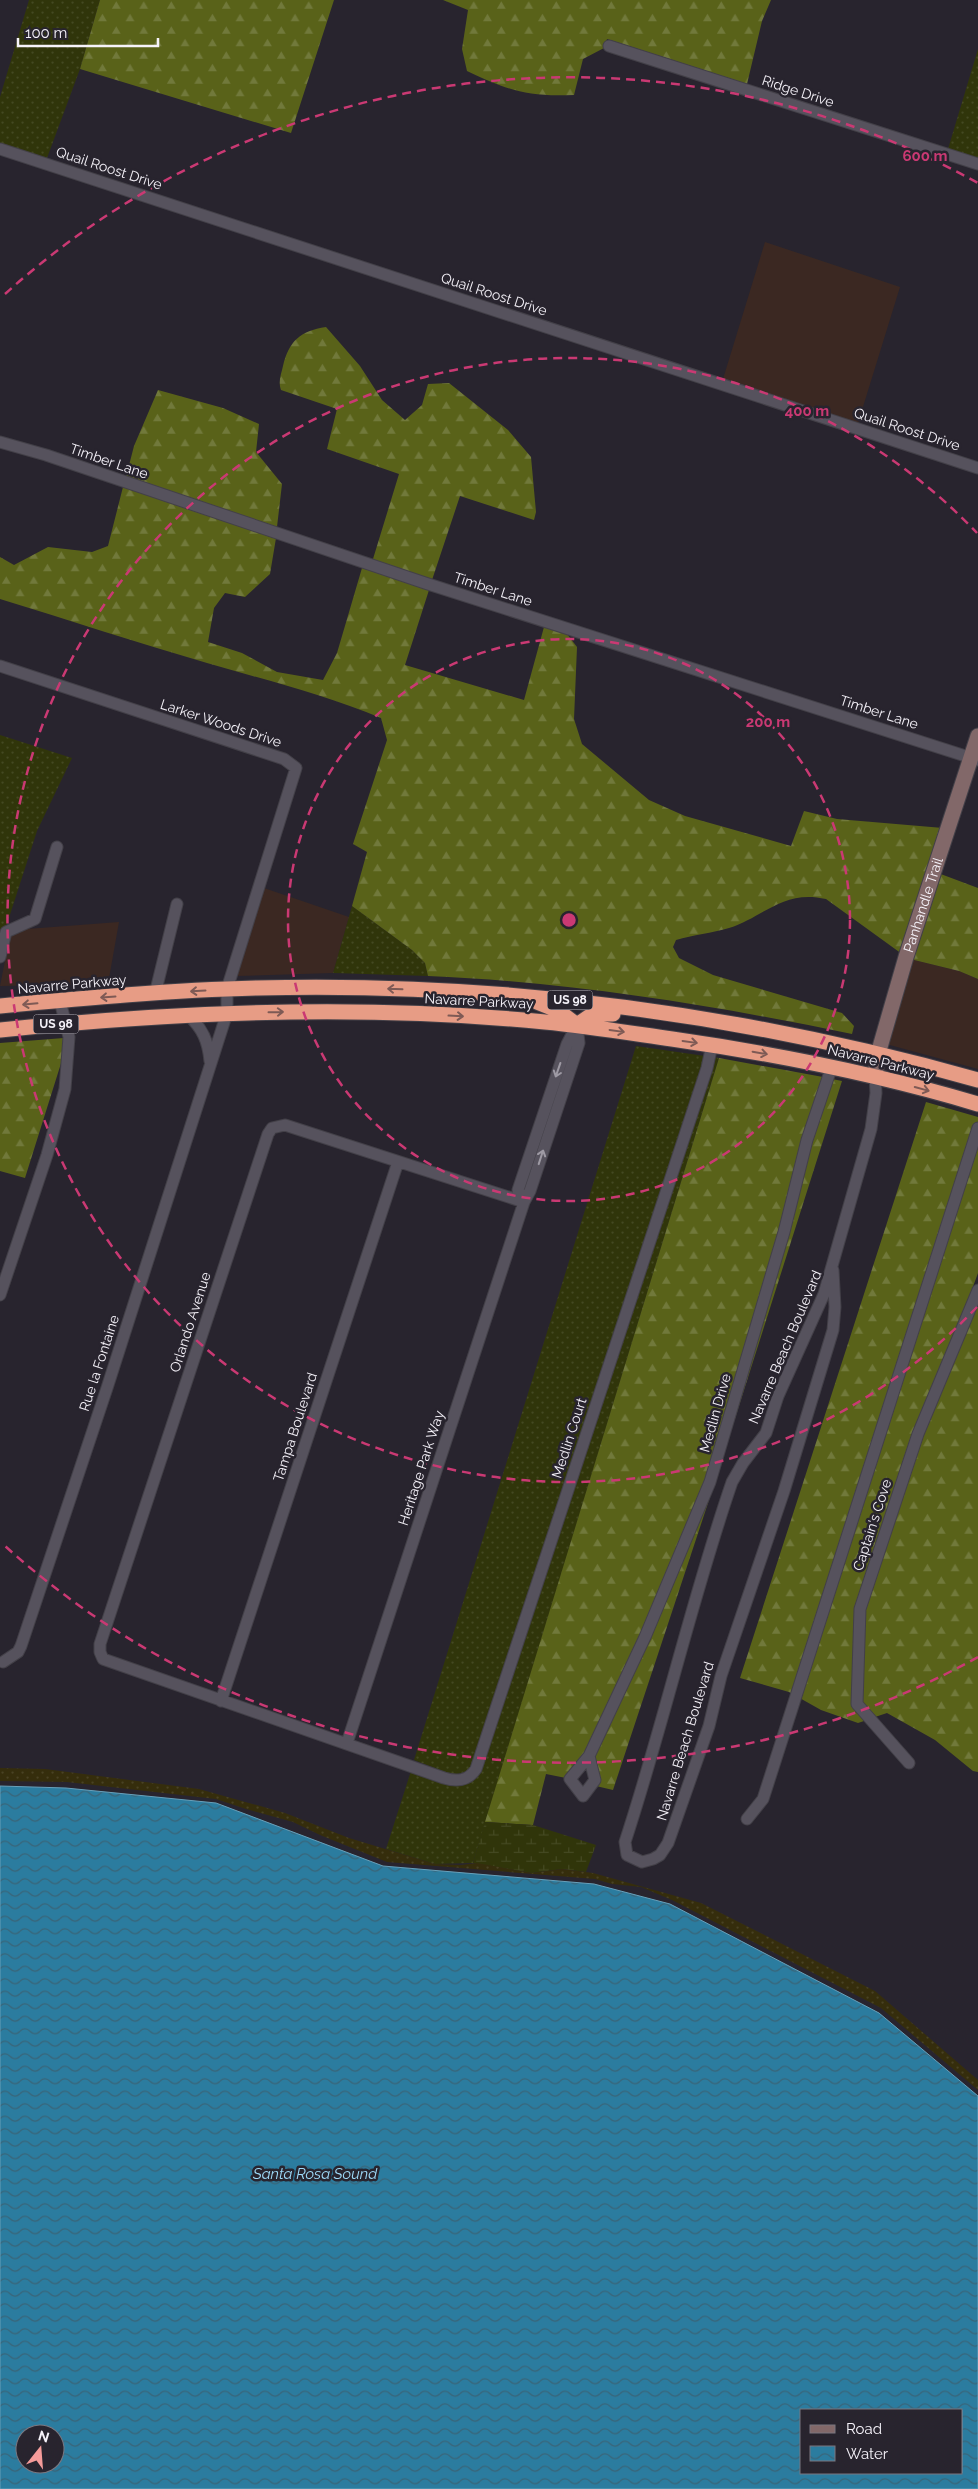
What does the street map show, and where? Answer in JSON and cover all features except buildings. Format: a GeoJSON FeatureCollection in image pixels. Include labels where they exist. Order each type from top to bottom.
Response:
{"type":"FeatureCollection","features":[{"type":"Feature","properties":{"kind":"highway","name":"Navarre Parkway"},"geometry":{"type":"LineString","coordinates":[[0,1006],[227,989],[393,989],[508,994],[616,1006],[796,1037],[878,1054],[978,1080]]}},
{"type":"Feature","properties":{"kind":"highway"},"geometry":{"type":"LineString","coordinates":[[508,994],[543,1004],[568,1017],[577,1025],[593,1014],[600,1012],[754,1035],[796,1037]]}},
{"type":"Feature","properties":{"kind":"highway","name":"Navarre Parkway"},"geometry":{"type":"LineString","coordinates":[[0,1030],[227,1013],[324,1011],[504,1018],[577,1025],[712,1045],[832,1066],[978,1104]]}},
{"type":"Feature","properties":{"kind":"street","name":"Ridge Drive"},"geometry":{"type":"LineString","coordinates":[[610,46],[978,164]]}},
{"type":"Feature","properties":{"kind":"street","name":"Quail Roost Drive"},"geometry":{"type":"LineString","coordinates":[[0,148],[978,468]]}},
{"type":"Feature","properties":{"kind":"street","name":"Timber Lane"},"geometry":{"type":"LineString","coordinates":[[0,442],[46,455],[425,583],[975,759]]}},
{"type":"Feature","properties":{"kind":"street","name":"Larker Woods Drive"},"geometry":{"type":"LineString","coordinates":[[0,666],[284,759],[295,765],[295,772],[227,989]]}},
{"type":"Feature","properties":{"kind":"street","name":"Panhandle Trail"},"geometry":{"type":"LineString","coordinates":[[874,1076],[878,1054],[906,957],[975,759],[978,736]]}},
{"type":"Feature","properties":{"kind":"street"},"geometry":{"type":"LineString","coordinates":[[0,956],[6,932],[35,920],[58,847]]}},
{"type":"Feature","properties":{"kind":"street"},"geometry":{"type":"LineString","coordinates":[[155,994],[176,904]]}},
{"type":"Feature","properties":{"kind":"street","name":"Rue la Fontaine"},"geometry":{"type":"LineString","coordinates":[[3,1662],[18,1652],[21,1646],[107,1388],[227,1013],[227,989]]}},
{"type":"Feature","properties":{"kind":"street"},"geometry":{"type":"LineString","coordinates":[[0,1295],[47,1155],[65,1089],[69,1037],[64,1024],[60,1001]]}},
{"type":"Feature","properties":{"kind":"street","name":"Rue la Fontaine"},"geometry":{"type":"LineString","coordinates":[[188,1015],[202,1029],[208,1047],[210,1065]]}},
{"type":"Feature","properties":{"kind":"street","name":"Heritage Park Way"},"geometry":{"type":"LineString","coordinates":[[346,1743],[524,1202],[530,1191],[579,1043],[577,1025]]}},
{"type":"Feature","properties":{"kind":"street","name":"Medlin Court"},"geometry":{"type":"LineString","coordinates":[[346,1743],[452,1780],[466,1779],[476,1769],[704,1077],[712,1045]]}},
{"type":"Feature","properties":{"kind":"street","name":"Medlin Drive"},"geometry":{"type":"LineString","coordinates":[[589,1756],[645,1637],[710,1482],[784,1232],[807,1140],[832,1066]]}},
{"type":"Feature","properties":{"kind":"street","name":"Navarre Beach Boulevard"},"geometry":{"type":"LineString","coordinates":[[832,1270],[835,1307],[833,1330],[784,1491],[721,1676],[709,1726],[668,1843],[660,1855],[653,1859],[642,1862],[635,1860],[627,1855],[625,1842],[649,1768],[688,1622],[726,1498],[738,1470],[766,1433],[778,1396],[818,1310],[832,1270],[871,1129],[876,1093],[874,1076]]}},
{"type":"Feature","properties":{"kind":"street","name":"Orlando Avenue"},"geometry":{"type":"LineString","coordinates":[[221,1701],[108,1663],[103,1659],[100,1652],[100,1644],[268,1134],[272,1128],[284,1125],[524,1202]]}},
{"type":"Feature","properties":{"kind":"street"},"geometry":{"type":"LineString","coordinates":[[747,1819],[763,1799],[978,1128]]}},
{"type":"Feature","properties":{"kind":"street","name":"Tampa Boulevard"},"geometry":{"type":"LineString","coordinates":[[221,1701],[398,1162]]}},
{"type":"Feature","properties":{"kind":"street","name":"Captain's Cove"},"geometry":{"type":"LineString","coordinates":[[909,1763],[857,1704],[860,1609],[918,1434],[978,1290]]}},
{"type":"Feature","properties":{"kind":"street"},"geometry":{"type":"LineString","coordinates":[[221,1701],[346,1743]]}},
{"type":"Feature","properties":{"kind":"shaded area"},"geometry":{"type":"Polygon","coordinates":[[[765,242],[900,287],[858,423],[723,379],[765,242]]]}},
{"type":"Feature","properties":{"kind":"shaded area"},"geometry":{"type":"Polygon","coordinates":[[[264,888],[349,917],[333,973],[236,976],[264,888]]]}},
{"type":"Feature","properties":{"kind":"shaded area"},"geometry":{"type":"Polygon","coordinates":[[[119,922],[108,984],[0,986],[10,936],[27,929],[119,922]]]}},
{"type":"Feature","properties":{"kind":"shaded area"},"geometry":{"type":"Polygon","coordinates":[[[910,959],[959,971],[978,979],[978,1069],[886,1044],[910,959]]]}},
{"type":"Feature","properties":{"kind":"green space"},"geometry":{"type":"Polygon","coordinates":[[[29,0],[100,0],[80,69],[47,158],[0,143],[0,97],[29,0]]]}},
{"type":"Feature","properties":{"kind":"green space"},"geometry":{"type":"Polygon","coordinates":[[[100,0],[334,0],[291,133],[80,69],[100,0]]]}},
{"type":"Feature","properties":{"kind":"green space"},"geometry":{"type":"Polygon","coordinates":[[[443,0],[771,0],[762,21],[747,84],[607,39],[604,48],[583,59],[574,95],[544,95],[507,88],[467,71],[462,49],[468,10],[443,0]]]}},
{"type":"Feature","properties":{"kind":"green space"},"geometry":{"type":"Polygon","coordinates":[[[978,49],[978,158],[948,149],[978,49]]]}},
{"type":"Feature","properties":{"kind":"green space"},"geometry":{"type":"Polygon","coordinates":[[[326,327],[360,366],[382,400],[405,420],[422,405],[428,384],[449,383],[508,430],[531,457],[536,512],[534,520],[460,496],[432,580],[367,558],[373,559],[399,474],[327,449],[337,409],[281,390],[280,387],[283,366],[292,344],[309,331],[326,327]]]}},
{"type":"Feature","properties":{"kind":"green space"},"geometry":{"type":"Polygon","coordinates":[[[158,390],[223,408],[259,424],[256,452],[282,484],[277,527],[126,477],[134,446],[158,390]]]}},
{"type":"Feature","properties":{"kind":"green space"},"geometry":{"type":"Polygon","coordinates":[[[123,487],[276,538],[270,574],[245,597],[225,593],[214,608],[208,642],[242,653],[277,672],[323,680],[337,653],[362,568],[429,590],[405,665],[524,700],[544,627],[567,634],[577,647],[574,719],[582,744],[649,800],[685,816],[791,846],[804,811],[837,819],[943,828],[902,954],[826,899],[811,897],[786,901],[729,928],[676,940],[673,947],[679,958],[713,975],[842,1013],[854,1026],[852,1034],[694,1004],[641,996],[482,979],[428,976],[425,963],[412,950],[352,906],[367,852],[353,844],[387,740],[381,718],[317,695],[0,599],[0,557],[14,565],[48,547],[92,552],[108,546],[123,487]]]}},
{"type":"Feature","properties":{"kind":"green space"},"geometry":{"type":"Polygon","coordinates":[[[0,735],[72,758],[37,831],[6,927],[0,936],[0,735]]]}},
{"type":"Feature","properties":{"kind":"green space"},"geometry":{"type":"Polygon","coordinates":[[[938,873],[978,888],[978,979],[959,971],[910,959],[938,873]]]}},
{"type":"Feature","properties":{"kind":"green space"},"geometry":{"type":"Polygon","coordinates":[[[352,906],[412,950],[425,963],[428,976],[333,973],[352,906]]]}},
{"type":"Feature","properties":{"kind":"green space"},"geometry":{"type":"Polygon","coordinates":[[[64,1038],[63,1057],[25,1178],[0,1171],[0,1043],[64,1038]]]}},
{"type":"Feature","properties":{"kind":"green space"},"geometry":{"type":"Polygon","coordinates":[[[636,1046],[705,1056],[472,1767],[469,1771],[453,1775],[414,1760],[636,1046]]]}},
{"type":"Feature","properties":{"kind":"green space"},"geometry":{"type":"Polygon","coordinates":[[[714,1057],[719,1058],[473,1863],[435,1864],[386,1849],[411,1771],[439,1782],[457,1785],[466,1783],[474,1778],[481,1770],[714,1057]]]}},
{"type":"Feature","properties":{"kind":"green space"},"geometry":{"type":"Polygon","coordinates":[[[719,1058],[823,1077],[706,1480],[641,1635],[586,1751],[566,1778],[546,1774],[533,1825],[485,1822],[719,1058]]]}},
{"type":"Feature","properties":{"kind":"green space"},"geometry":{"type":"Polygon","coordinates":[[[832,1079],[842,1081],[718,1472],[812,1141],[832,1079]]]}},
{"type":"Feature","properties":{"kind":"green space"},"geometry":{"type":"Polygon","coordinates":[[[926,1102],[978,1117],[978,1273],[855,1608],[852,1705],[864,1721],[858,1723],[821,1710],[789,1692],[740,1678],[926,1102]]]}},
{"type":"Feature","properties":{"kind":"green space"},"geometry":{"type":"Polygon","coordinates":[[[978,1302],[978,1772],[973,1771],[935,1740],[887,1713],[875,1717],[862,1702],[865,1610],[922,1436],[978,1302]]]}},
{"type":"Feature","properties":{"kind":"green space"},"geometry":{"type":"Polygon","coordinates":[[[713,1488],[613,1790],[596,1786],[595,1754],[713,1488]]]}},
{"type":"Feature","properties":{"kind":"green space"},"geometry":{"type":"Polygon","coordinates":[[[485,1822],[533,1825],[596,1845],[586,1872],[562,1869],[532,1873],[473,1863],[485,1822]]]}},
{"type":"Feature","properties":{"kind":"sand"},"geometry":{"type":"Polygon","coordinates":[[[0,1768],[45,1769],[199,1789],[285,1813],[349,1838],[435,1864],[461,1865],[477,1863],[532,1873],[562,1869],[593,1873],[701,1903],[875,1991],[978,2080],[978,2090],[881,2008],[672,1900],[641,1887],[612,1884],[595,1879],[387,1862],[293,1822],[216,1799],[67,1782],[0,1781],[0,1768]]]}},
{"type":"Feature","properties":{"kind":"water","name":"Santa Rosa Sound"},"geometry":{"type":"Polygon","coordinates":[[[0,1786],[66,1788],[216,1803],[383,1866],[594,1884],[670,1904],[879,2013],[978,2096],[978,2489],[0,2489],[0,1786]]]}}]}
